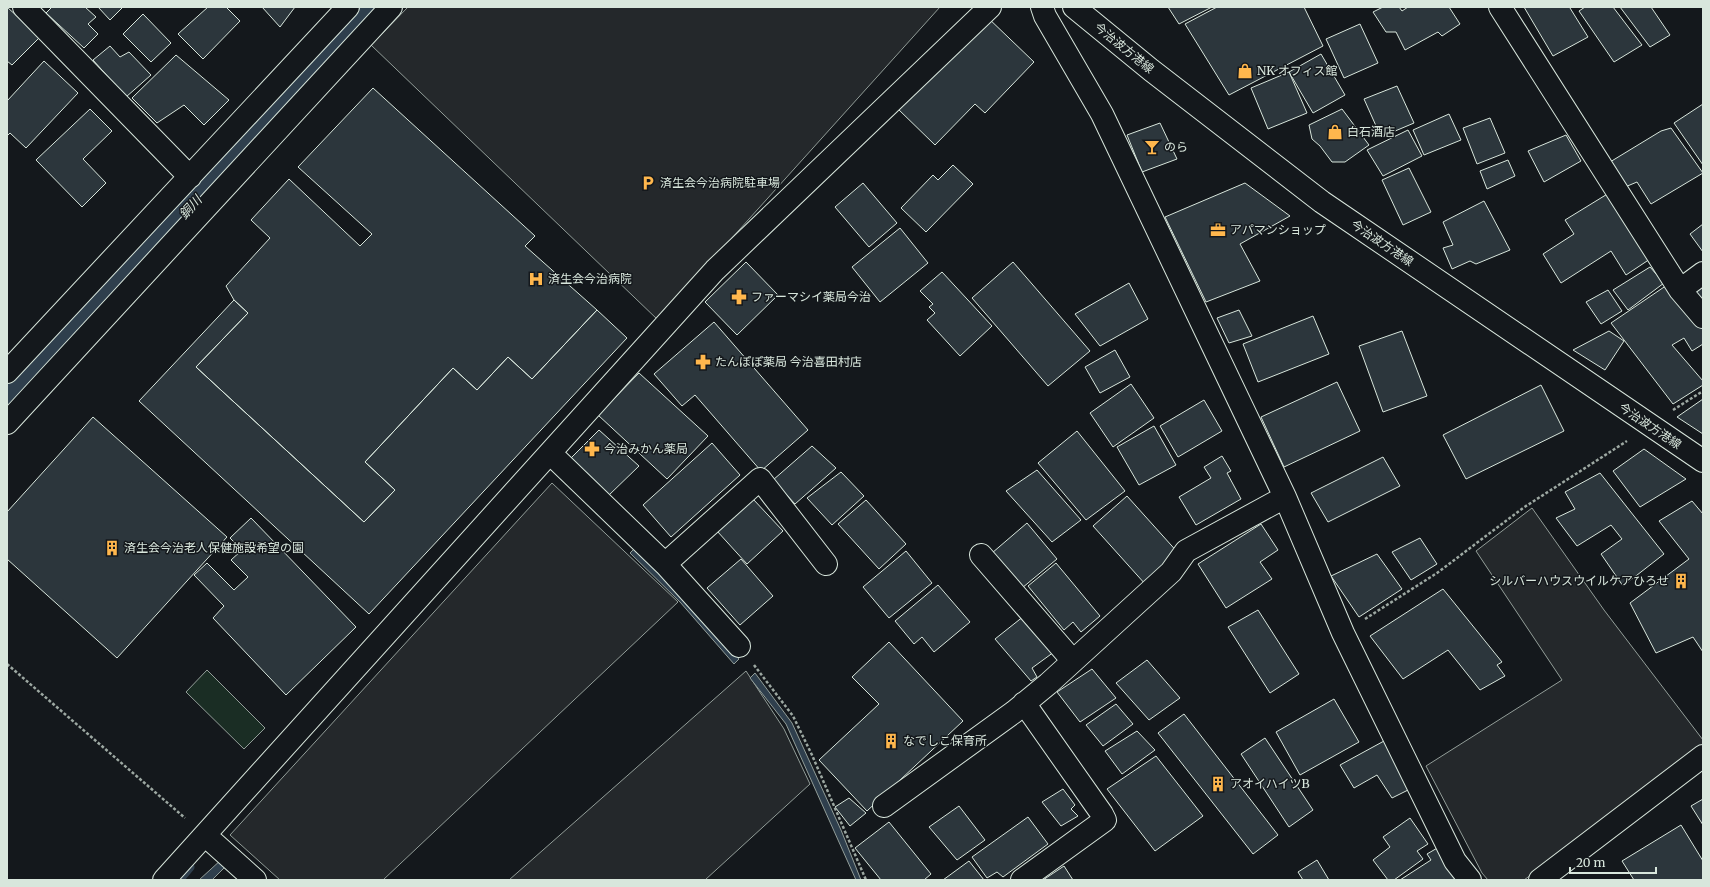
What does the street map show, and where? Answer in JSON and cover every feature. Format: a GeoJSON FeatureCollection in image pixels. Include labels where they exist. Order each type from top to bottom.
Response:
{"type":"FeatureCollection","features":[{"type":"Feature","properties":{"kind":"street"},"geometry":{"type":"LineString","coordinates":[[24,7],[190,177]]}},
{"type":"Feature","properties":{"kind":"street"},"geometry":{"type":"LineString","coordinates":[[7,372],[348,7]]}},
{"type":"Feature","properties":{"kind":"street"},"geometry":{"type":"LineString","coordinates":[[7,423],[391,7]]}},
{"type":"Feature","properties":{"kind":"street"},"geometry":{"type":"LineString","coordinates":[[164,880],[206,836],[715,270],[990,7]]}},
{"type":"Feature","properties":{"kind":"street"},"geometry":{"type":"LineString","coordinates":[[1042,7],[1045,16],[1102,114],[1285,497],[1343,633],[1455,861],[1470,880]]}},
{"type":"Feature","properties":{"kind":"street","name":"今治波方港線"},"geometry":{"type":"LineString","coordinates":[[1074,7],[1151,70],[1322,202],[1588,382],[1649,426],[1703,462]]}},
{"type":"Feature","properties":{"kind":"street"},"geometry":{"type":"LineString","coordinates":[[1500,7],[1680,290],[1703,317]]}},
{"type":"Feature","properties":{"kind":"street"},"geometry":{"type":"LineString","coordinates":[[1680,290],[1703,273]]}},
{"type":"Feature","properties":{"kind":"street"},"geometry":{"type":"LineString","coordinates":[[550,453],[665,564],[739,646]]}},
{"type":"Feature","properties":{"kind":"street"},"geometry":{"type":"LineString","coordinates":[[665,564],[760,478],[826,564]]}},
{"type":"Feature","properties":{"kind":"street"},"geometry":{"type":"LineString","coordinates":[[884,806],[1024,703],[1172,572],[1186,551],[1285,497]]}},
{"type":"Feature","properties":{"kind":"street"},"geometry":{"type":"LineString","coordinates":[[981,555],[1073,661]]}},
{"type":"Feature","properties":{"kind":"street"},"geometry":{"type":"LineString","coordinates":[[1022,880],[1105,820],[1024,703]]}},
{"type":"Feature","properties":{"kind":"street"},"geometry":{"type":"LineString","coordinates":[[1540,880],[1703,756]]}},
{"type":"Feature","properties":{"kind":"street"},"geometry":{"type":"LineString","coordinates":[[206,836],[255,880]]}},
{"type":"Feature","properties":{"kind":"path"},"geometry":{"type":"LineString","coordinates":[[1343,633],[1437,573],[1523,508],[1703,391]]}},
{"type":"Feature","properties":{"kind":"path"},"geometry":{"type":"LineString","coordinates":[[739,646],[793,716],[812,755],[866,880]]}},
{"type":"Feature","properties":{"kind":"path"},"geometry":{"type":"LineString","coordinates":[[7,664],[206,836]]}},
{"type":"Feature","properties":{"kind":"green space"},"geometry":{"type":"Polygon","coordinates":[[[207,670],[265,728],[244,749],[186,692],[207,670]]]}},
{"type":"Feature","properties":{"kind":"shaded area","name":"済生会今治病院駐車場"},"geometry":{"type":"Polygon","coordinates":[[[408,7],[940,7],[658,320],[371,45],[408,7]]]}},
{"type":"Feature","properties":{"kind":"shaded area"},"geometry":{"type":"Polygon","coordinates":[[[552,483],[678,602],[383,880],[280,880],[230,835],[552,483]]]}},
{"type":"Feature","properties":{"kind":"shaded area"},"geometry":{"type":"Polygon","coordinates":[[[1532,508],[1604,610],[1703,740],[1703,748],[1524,880],[1488,880],[1482,873],[1426,766],[1562,680],[1476,551],[1532,508]]]}},
{"type":"Feature","properties":{"kind":"shaded area"},"geometry":{"type":"Polygon","coordinates":[[[746,671],[784,729],[810,784],[705,880],[509,880],[746,671]]]}},
{"type":"Feature","properties":{"kind":"water","name":"銅川"},"geometry":{"type":"Polygon","coordinates":[[[356,7],[385,7],[7,416],[7,380],[356,7]]]}},
{"type":"Feature","properties":{"kind":"water"},"geometry":{"type":"Polygon","coordinates":[[[635,548],[683,597],[739,659],[734,664],[680,602],[630,553],[635,548]]]}},
{"type":"Feature","properties":{"kind":"water"},"geometry":{"type":"Polygon","coordinates":[[[755,673],[792,723],[841,830],[861,880],[856,880],[786,724],[750,678],[755,673]]]}},
{"type":"Feature","properties":{"kind":"water"},"geometry":{"type":"Polygon","coordinates":[[[222,859],[227,865],[212,880],[199,880],[222,859]]]}},
{"type":"Feature","properties":{"kind":"building"},"geometry":{"type":"Polygon","coordinates":[[[7,7],[40,37],[12,65],[7,61],[7,7]]]}},
{"type":"Feature","properties":{"kind":"building"},"geometry":{"type":"Polygon","coordinates":[[[52,7],[85,7],[96,17],[88,24],[98,34],[84,48],[46,13],[52,7]]]}},
{"type":"Feature","properties":{"kind":"building"},"geometry":{"type":"Polygon","coordinates":[[[98,7],[123,7],[110,20],[98,7]]]}},
{"type":"Feature","properties":{"kind":"building"},"geometry":{"type":"Polygon","coordinates":[[[208,7],[226,7],[240,21],[203,59],[178,34],[208,7]]]}},
{"type":"Feature","properties":{"kind":"building"},"geometry":{"type":"Polygon","coordinates":[[[262,7],[295,7],[280,27],[262,7]]]}},
{"type":"Feature","properties":{"kind":"building"},"geometry":{"type":"Polygon","coordinates":[[[1168,7],[1212,7],[1179,24],[1168,7]]]}},
{"type":"Feature","properties":{"kind":"building","name":"NK オフィス館"},"geometry":{"type":"Polygon","coordinates":[[[1217,7],[1304,7],[1323,46],[1229,95],[1185,24],[1217,7]]]}},
{"type":"Feature","properties":{"kind":"building"},"geometry":{"type":"Polygon","coordinates":[[[1383,7],[1399,7],[1402,11],[1408,7],[1449,7],[1460,24],[1442,36],[1438,32],[1405,50],[1396,32],[1386,32],[1373,12],[1383,7]]]}},
{"type":"Feature","properties":{"kind":"building"},"geometry":{"type":"Polygon","coordinates":[[[1524,7],[1571,7],[1570,8],[1588,37],[1553,56],[1524,7]]]}},
{"type":"Feature","properties":{"kind":"building"},"geometry":{"type":"Polygon","coordinates":[[[1585,7],[1613,7],[1642,45],[1614,62],[1579,11],[1585,7]]]}},
{"type":"Feature","properties":{"kind":"building"},"geometry":{"type":"Polygon","coordinates":[[[1620,7],[1651,7],[1670,35],[1650,47],[1620,7]]]}},
{"type":"Feature","properties":{"kind":"building"},"geometry":{"type":"Polygon","coordinates":[[[143,14],[171,43],[151,62],[123,34],[143,14]]]}},
{"type":"Feature","properties":{"kind":"building"},"geometry":{"type":"Polygon","coordinates":[[[985,15],[1034,62],[985,113],[975,104],[935,145],[897,108],[985,15]]]}},
{"type":"Feature","properties":{"kind":"building"},"geometry":{"type":"Polygon","coordinates":[[[1360,24],[1378,63],[1344,78],[1326,39],[1360,24]]]}},
{"type":"Feature","properties":{"kind":"building"},"geometry":{"type":"Polygon","coordinates":[[[110,46],[120,57],[129,52],[151,75],[126,97],[93,60],[110,46]]]}},
{"type":"Feature","properties":{"kind":"building"},"geometry":{"type":"Polygon","coordinates":[[[1321,54],[1345,95],[1313,113],[1289,72],[1321,54]]]}},
{"type":"Feature","properties":{"kind":"building"},"geometry":{"type":"Polygon","coordinates":[[[176,55],[229,100],[204,125],[184,105],[157,123],[132,98],[176,55]]]}},
{"type":"Feature","properties":{"kind":"building"},"geometry":{"type":"Polygon","coordinates":[[[44,61],[78,93],[26,148],[10,133],[7,136],[7,101],[44,61]]]}},
{"type":"Feature","properties":{"kind":"building"},"geometry":{"type":"Polygon","coordinates":[[[1289,72],[1307,113],[1268,129],[1251,88],[1289,72]]]}},
{"type":"Feature","properties":{"kind":"building"},"geometry":{"type":"Polygon","coordinates":[[[1397,86],[1414,123],[1381,137],[1364,99],[1397,86]]]}},
{"type":"Feature","properties":{"kind":"building"},"geometry":{"type":"Polygon","coordinates":[[[373,88],[535,236],[525,246],[597,310],[532,379],[508,357],[477,390],[453,368],[365,462],[395,490],[364,522],[196,367],[248,313],[234,300],[226,286],[270,238],[251,220],[289,179],[360,246],[372,234],[298,167],[373,88]]]}},
{"type":"Feature","properties":{"kind":"building"},"geometry":{"type":"Polygon","coordinates":[[[1703,104],[1703,165],[1674,123],[1703,104]]]}},
{"type":"Feature","properties":{"kind":"building"},"geometry":{"type":"Polygon","coordinates":[[[90,109],[112,131],[83,159],[106,183],[82,207],[36,160],[90,109]]]}},
{"type":"Feature","properties":{"kind":"building","name":"白石酒店"},"geometry":{"type":"Polygon","coordinates":[[[1342,109],[1369,145],[1345,162],[1332,162],[1320,146],[1312,139],[1309,125],[1342,109]]]}},
{"type":"Feature","properties":{"kind":"building"},"geometry":{"type":"Polygon","coordinates":[[[1449,114],[1461,140],[1424,155],[1413,130],[1449,114]]]}},
{"type":"Feature","properties":{"kind":"building"},"geometry":{"type":"Polygon","coordinates":[[[1490,118],[1505,153],[1477,164],[1463,128],[1490,118]]]}},
{"type":"Feature","properties":{"kind":"building","name":"のら"},"geometry":{"type":"Polygon","coordinates":[[[1160,123],[1177,159],[1142,172],[1127,135],[1160,123]]]}},
{"type":"Feature","properties":{"kind":"building"},"geometry":{"type":"Polygon","coordinates":[[[1671,128],[1703,173],[1651,204],[1637,182],[1625,187],[1610,162],[1661,131],[1671,128]]]}},
{"type":"Feature","properties":{"kind":"building"},"geometry":{"type":"Polygon","coordinates":[[[1408,130],[1422,156],[1383,176],[1367,150],[1408,130]]]}},
{"type":"Feature","properties":{"kind":"building"},"geometry":{"type":"Polygon","coordinates":[[[1566,135],[1581,161],[1544,182],[1528,151],[1566,135]]]}},
{"type":"Feature","properties":{"kind":"building"},"geometry":{"type":"Polygon","coordinates":[[[1508,160],[1515,176],[1487,189],[1480,171],[1508,160]]]}},
{"type":"Feature","properties":{"kind":"building"},"geometry":{"type":"Polygon","coordinates":[[[953,165],[973,184],[926,232],[901,208],[933,175],[938,180],[953,165]]]}},
{"type":"Feature","properties":{"kind":"building"},"geometry":{"type":"Polygon","coordinates":[[[1409,168],[1431,212],[1403,225],[1382,180],[1409,168]]]}},
{"type":"Feature","properties":{"kind":"building"},"geometry":{"type":"Polygon","coordinates":[[[863,183],[897,223],[869,247],[835,207],[863,183]]]}},
{"type":"Feature","properties":{"kind":"building","name":"アパマンショップ"},"geometry":{"type":"Polygon","coordinates":[[[1245,183],[1290,216],[1240,244],[1260,281],[1206,302],[1165,217],[1245,183]]]}},
{"type":"Feature","properties":{"kind":"building"},"geometry":{"type":"Polygon","coordinates":[[[1609,193],[1650,259],[1626,275],[1611,251],[1561,283],[1543,254],[1574,234],[1565,220],[1609,193]]]}},
{"type":"Feature","properties":{"kind":"building"},"geometry":{"type":"Polygon","coordinates":[[[1484,201],[1510,250],[1476,264],[1470,261],[1452,269],[1443,248],[1453,245],[1443,222],[1484,201]]]}},
{"type":"Feature","properties":{"kind":"building"},"geometry":{"type":"Polygon","coordinates":[[[1703,224],[1703,252],[1690,234],[1703,224]]]}},
{"type":"Feature","properties":{"kind":"building"},"geometry":{"type":"Polygon","coordinates":[[[900,228],[928,263],[880,302],[852,267],[900,228]]]}},
{"type":"Feature","properties":{"kind":"building"},"geometry":{"type":"Polygon","coordinates":[[[746,262],[778,295],[737,335],[705,302],[746,262]]]}},
{"type":"Feature","properties":{"kind":"building"},"geometry":{"type":"Polygon","coordinates":[[[1013,262],[1090,351],[1048,386],[972,298],[1013,262]]]}},
{"type":"Feature","properties":{"kind":"building"},"geometry":{"type":"Polygon","coordinates":[[[1650,267],[1664,283],[1628,310],[1613,290],[1650,267]]]}},
{"type":"Feature","properties":{"kind":"building"},"geometry":{"type":"Polygon","coordinates":[[[942,272],[992,326],[960,356],[927,320],[935,313],[929,307],[933,304],[920,291],[942,272]]]}},
{"type":"Feature","properties":{"kind":"building"},"geometry":{"type":"Polygon","coordinates":[[[1703,280],[1703,306],[1689,290],[1703,280]]]}},
{"type":"Feature","properties":{"kind":"building"},"geometry":{"type":"Polygon","coordinates":[[[1129,283],[1148,319],[1100,346],[1075,314],[1129,283]]]}},
{"type":"Feature","properties":{"kind":"building"},"geometry":{"type":"Polygon","coordinates":[[[1670,283],[1703,325],[1703,344],[1692,351],[1684,338],[1672,345],[1703,381],[1703,385],[1673,404],[1611,323],[1670,283]]]}},
{"type":"Feature","properties":{"kind":"building"},"geometry":{"type":"Polygon","coordinates":[[[1608,290],[1622,311],[1601,324],[1586,302],[1608,290]]]}},
{"type":"Feature","properties":{"kind":"building"},"geometry":{"type":"Polygon","coordinates":[[[234,300],[248,313],[196,367],[364,522],[395,490],[365,462],[453,368],[477,390],[508,357],[532,379],[597,310],[627,338],[369,614],[139,401],[234,300]]]}},
{"type":"Feature","properties":{"kind":"building"},"geometry":{"type":"Polygon","coordinates":[[[1239,310],[1252,336],[1229,343],[1217,318],[1239,310]]]}},
{"type":"Feature","properties":{"kind":"building"},"geometry":{"type":"Polygon","coordinates":[[[1313,316],[1329,354],[1258,382],[1243,344],[1313,316]]]}},
{"type":"Feature","properties":{"kind":"building"},"geometry":{"type":"Polygon","coordinates":[[[714,322],[808,430],[761,471],[695,395],[682,406],[654,374],[714,322]]]}},
{"type":"Feature","properties":{"kind":"building"},"geometry":{"type":"Polygon","coordinates":[[[1402,331],[1427,396],[1383,412],[1359,346],[1402,331]]]}},
{"type":"Feature","properties":{"kind":"building"},"geometry":{"type":"Polygon","coordinates":[[[1609,331],[1624,341],[1605,370],[1573,350],[1609,331]]]}},
{"type":"Feature","properties":{"kind":"building"},"geometry":{"type":"Polygon","coordinates":[[[1115,350],[1130,377],[1100,393],[1085,367],[1115,350]]]}},
{"type":"Feature","properties":{"kind":"building"},"geometry":{"type":"Polygon","coordinates":[[[639,373],[708,436],[667,479],[598,415],[639,373]]]}},
{"type":"Feature","properties":{"kind":"building"},"geometry":{"type":"Polygon","coordinates":[[[1337,382],[1360,431],[1284,467],[1261,417],[1337,382]]]}},
{"type":"Feature","properties":{"kind":"building"},"geometry":{"type":"Polygon","coordinates":[[[1131,384],[1154,418],[1113,447],[1090,413],[1131,384]]]}},
{"type":"Feature","properties":{"kind":"building"},"geometry":{"type":"Polygon","coordinates":[[[1541,385],[1564,431],[1466,479],[1443,435],[1541,385]]]}},
{"type":"Feature","properties":{"kind":"building"},"geometry":{"type":"Polygon","coordinates":[[[1703,399],[1703,434],[1677,417],[1703,399]]]}},
{"type":"Feature","properties":{"kind":"building"},"geometry":{"type":"Polygon","coordinates":[[[1204,400],[1222,431],[1178,457],[1160,426],[1204,400]]]}},
{"type":"Feature","properties":{"kind":"building","name":"済生会今治老人保健施設希望の園"},"geometry":{"type":"Polygon","coordinates":[[[93,417],[227,537],[117,658],[7,559],[7,512],[93,417]]]}},
{"type":"Feature","properties":{"kind":"building"},"geometry":{"type":"Polygon","coordinates":[[[1154,426],[1176,465],[1139,485],[1117,447],[1154,426]]]}},
{"type":"Feature","properties":{"kind":"building"},"geometry":{"type":"Polygon","coordinates":[[[599,430],[639,466],[608,496],[569,460],[599,430]]]}},
{"type":"Feature","properties":{"kind":"building"},"geometry":{"type":"Polygon","coordinates":[[[1077,431],[1125,491],[1086,520],[1038,463],[1077,431]]]}},
{"type":"Feature","properties":{"kind":"building"},"geometry":{"type":"Polygon","coordinates":[[[712,443],[740,475],[671,537],[643,505],[712,443]]]}},
{"type":"Feature","properties":{"kind":"building"},"geometry":{"type":"Polygon","coordinates":[[[812,446],[836,468],[795,504],[773,480],[812,446]]]}},
{"type":"Feature","properties":{"kind":"building"},"geometry":{"type":"Polygon","coordinates":[[[1644,449],[1686,479],[1640,507],[1613,471],[1644,449]]]}},
{"type":"Feature","properties":{"kind":"building"},"geometry":{"type":"Polygon","coordinates":[[[1222,456],[1231,471],[1227,473],[1241,499],[1196,525],[1179,497],[1211,478],[1204,467],[1222,456]]]}},
{"type":"Feature","properties":{"kind":"building"},"geometry":{"type":"Polygon","coordinates":[[[1383,457],[1400,486],[1328,522],[1311,493],[1383,457]]]}},
{"type":"Feature","properties":{"kind":"building"},"geometry":{"type":"Polygon","coordinates":[[[1037,470],[1081,520],[1052,542],[1006,491],[1037,470]]]}},
{"type":"Feature","properties":{"kind":"building"},"geometry":{"type":"Polygon","coordinates":[[[841,472],[864,496],[832,525],[807,498],[841,472]]]}},
{"type":"Feature","properties":{"kind":"building"},"geometry":{"type":"Polygon","coordinates":[[[1600,473],[1664,554],[1623,586],[1601,554],[1622,539],[1611,525],[1577,546],[1556,518],[1575,509],[1565,492],[1600,473]]]}},
{"type":"Feature","properties":{"kind":"building"},"geometry":{"type":"Polygon","coordinates":[[[1127,496],[1180,555],[1146,585],[1093,526],[1127,496]]]}},
{"type":"Feature","properties":{"kind":"building"},"geometry":{"type":"Polygon","coordinates":[[[753,499],[783,531],[747,564],[717,531],[753,499]]]}},
{"type":"Feature","properties":{"kind":"building"},"geometry":{"type":"Polygon","coordinates":[[[866,500],[906,544],[879,569],[838,524],[866,500]]]}},
{"type":"Feature","properties":{"kind":"building","name":"シルバーハウスウイルケアひろせ"},"geometry":{"type":"Polygon","coordinates":[[[1692,501],[1703,514],[1703,652],[1693,637],[1656,653],[1630,603],[1689,559],[1659,521],[1692,501]]]}},
{"type":"Feature","properties":{"kind":"building"},"geometry":{"type":"Polygon","coordinates":[[[251,518],[356,627],[286,695],[213,618],[224,606],[194,575],[207,563],[234,590],[248,577],[231,560],[242,550],[230,538],[251,518]]]}},
{"type":"Feature","properties":{"kind":"building"},"geometry":{"type":"Polygon","coordinates":[[[1027,523],[1057,559],[1022,588],[992,553],[1027,523]]]}},
{"type":"Feature","properties":{"kind":"building"},"geometry":{"type":"Polygon","coordinates":[[[1261,524],[1278,550],[1260,562],[1272,579],[1226,608],[1198,564],[1261,524]]]}},
{"type":"Feature","properties":{"kind":"building"},"geometry":{"type":"Polygon","coordinates":[[[1420,538],[1437,564],[1411,580],[1392,552],[1420,538]]]}},
{"type":"Feature","properties":{"kind":"building"},"geometry":{"type":"Polygon","coordinates":[[[906,551],[932,583],[889,618],[863,587],[906,551]]]}},
{"type":"Feature","properties":{"kind":"building"},"geometry":{"type":"Polygon","coordinates":[[[1377,554],[1402,589],[1359,617],[1331,576],[1377,554]]]}},
{"type":"Feature","properties":{"kind":"building"},"geometry":{"type":"Polygon","coordinates":[[[741,559],[773,596],[740,625],[707,588],[741,559]]]}},
{"type":"Feature","properties":{"kind":"building"},"geometry":{"type":"Polygon","coordinates":[[[1056,563],[1100,616],[1081,632],[1073,622],[1064,630],[1028,586],[1056,563]]]}},
{"type":"Feature","properties":{"kind":"building"},"geometry":{"type":"Polygon","coordinates":[[[938,585],[970,622],[934,652],[922,637],[914,644],[895,621],[938,585]]]}},
{"type":"Feature","properties":{"kind":"building"},"geometry":{"type":"Polygon","coordinates":[[[1443,589],[1502,662],[1497,665],[1505,676],[1480,690],[1448,650],[1403,679],[1370,636],[1443,589]]]}},
{"type":"Feature","properties":{"kind":"building"},"geometry":{"type":"Polygon","coordinates":[[[1258,610],[1299,674],[1270,693],[1228,627],[1258,610]]]}},
{"type":"Feature","properties":{"kind":"building"},"geometry":{"type":"Polygon","coordinates":[[[1024,616],[1054,652],[1032,668],[1037,677],[1031,681],[995,639],[1024,616]]]}},
{"type":"Feature","properties":{"kind":"building","name":"なでしこ保育所"},"geometry":{"type":"Polygon","coordinates":[[[889,642],[963,721],[867,811],[819,760],[879,704],[852,677],[889,642]]]}},
{"type":"Feature","properties":{"kind":"building"},"geometry":{"type":"Polygon","coordinates":[[[1147,660],[1180,698],[1149,720],[1116,683],[1147,660]]]}},
{"type":"Feature","properties":{"kind":"building"},"geometry":{"type":"Polygon","coordinates":[[[1092,669],[1116,698],[1080,722],[1057,692],[1092,669]]]}},
{"type":"Feature","properties":{"kind":"building"},"geometry":{"type":"Polygon","coordinates":[[[1334,699],[1359,742],[1300,775],[1276,732],[1334,699]]]}},
{"type":"Feature","properties":{"kind":"building"},"geometry":{"type":"Polygon","coordinates":[[[1116,704],[1133,724],[1103,746],[1086,725],[1116,704]]]}},
{"type":"Feature","properties":{"kind":"building","name":"アオイハイツB"},"geometry":{"type":"Polygon","coordinates":[[[1184,714],[1278,835],[1253,854],[1158,733],[1184,714]]]}},
{"type":"Feature","properties":{"kind":"building"},"geometry":{"type":"Polygon","coordinates":[[[1137,731],[1155,750],[1122,774],[1105,751],[1137,731]]]}},
{"type":"Feature","properties":{"kind":"building"},"geometry":{"type":"Polygon","coordinates":[[[1265,738],[1313,810],[1289,827],[1241,754],[1265,738]]]}},
{"type":"Feature","properties":{"kind":"building"},"geometry":{"type":"Polygon","coordinates":[[[1384,741],[1414,787],[1392,798],[1377,775],[1354,788],[1340,765],[1384,741]]]}},
{"type":"Feature","properties":{"kind":"building"},"geometry":{"type":"Polygon","coordinates":[[[1156,756],[1203,816],[1155,851],[1107,789],[1156,756]]]}},
{"type":"Feature","properties":{"kind":"building"},"geometry":{"type":"Polygon","coordinates":[[[1063,789],[1075,805],[1071,809],[1078,816],[1061,826],[1042,802],[1063,789]]]}},
{"type":"Feature","properties":{"kind":"building"},"geometry":{"type":"Polygon","coordinates":[[[849,798],[866,813],[850,826],[835,807],[849,798]]]}},
{"type":"Feature","properties":{"kind":"building"},"geometry":{"type":"Polygon","coordinates":[[[1703,799],[1703,825],[1691,806],[1703,799]]]}},
{"type":"Feature","properties":{"kind":"building"},"geometry":{"type":"Polygon","coordinates":[[[959,806],[985,840],[957,860],[929,827],[959,806]]]}},
{"type":"Feature","properties":{"kind":"building"},"geometry":{"type":"Polygon","coordinates":[[[1028,817],[1048,844],[1003,877],[997,872],[987,878],[972,857],[1028,817]]]}},
{"type":"Feature","properties":{"kind":"building"},"geometry":{"type":"Polygon","coordinates":[[[1410,818],[1428,844],[1417,851],[1423,859],[1394,880],[1388,880],[1373,860],[1390,847],[1383,837],[1410,818]]]}},
{"type":"Feature","properties":{"kind":"building"},"geometry":{"type":"Polygon","coordinates":[[[889,822],[931,874],[924,880],[881,880],[855,848],[889,822]]]}},
{"type":"Feature","properties":{"kind":"building"},"geometry":{"type":"Polygon","coordinates":[[[1681,825],[1703,861],[1703,880],[1634,880],[1622,861],[1681,825]]]}},
{"type":"Feature","properties":{"kind":"building"},"geometry":{"type":"Polygon","coordinates":[[[1439,847],[1462,880],[1400,880],[1431,860],[1427,854],[1439,847]]]}},
{"type":"Feature","properties":{"kind":"building"},"geometry":{"type":"Polygon","coordinates":[[[1317,860],[1329,880],[1303,880],[1298,872],[1317,860]]]}},
{"type":"Feature","properties":{"kind":"building"},"geometry":{"type":"Polygon","coordinates":[[[969,861],[984,880],[943,880],[969,861]]]}},
{"type":"Feature","properties":{"kind":"building"},"geometry":{"type":"Polygon","coordinates":[[[1064,866],[1073,880],[1043,880],[1064,866]]]}},
{"type":"Feature","properties":{"kind":"waterway"},"geometry":{"type":"LineString","coordinates":[[179,880],[190,867]]}},
{"type":"Feature","properties":{"kind":"place","name":"NK オフィス館"},"geometry":{"type":"Point","coordinates":[1245,71]}},
{"type":"Feature","properties":{"kind":"place","name":"白石酒店"},"geometry":{"type":"Point","coordinates":[1335,132]}},
{"type":"Feature","properties":{"kind":"place","name":"のら"},"geometry":{"type":"Point","coordinates":[1152,147]}},
{"type":"Feature","properties":{"kind":"place","name":"済生会今治病院駐車場"},"geometry":{"type":"Point","coordinates":[648,183]}},
{"type":"Feature","properties":{"kind":"place","name":"アパマンショップ"},"geometry":{"type":"Point","coordinates":[1218,230]}},
{"type":"Feature","properties":{"kind":"place","name":"済生会今治病院"},"geometry":{"type":"Point","coordinates":[536,279]}},
{"type":"Feature","properties":{"kind":"place","name":"ファーマシイ薬局今治"},"geometry":{"type":"Point","coordinates":[739,297]}},
{"type":"Feature","properties":{"kind":"place","name":"たんぽぽ薬局 今治喜田村店"},"geometry":{"type":"Point","coordinates":[703,362]}},
{"type":"Feature","properties":{"kind":"place","name":"今治みかん薬局"},"geometry":{"type":"Point","coordinates":[592,449]}},
{"type":"Feature","properties":{"kind":"place","name":"済生会今治老人保健施設希望の園"},"geometry":{"type":"Point","coordinates":[112,548]}},
{"type":"Feature","properties":{"kind":"place","name":"シルバーハウスウイルケアひろせ"},"geometry":{"type":"Point","coordinates":[1681,581]}},
{"type":"Feature","properties":{"kind":"place","name":"なでしこ保育所"},"geometry":{"type":"Point","coordinates":[891,741]}},
{"type":"Feature","properties":{"kind":"place","name":"アオイハイツB"},"geometry":{"type":"Point","coordinates":[1218,784]}}]}
